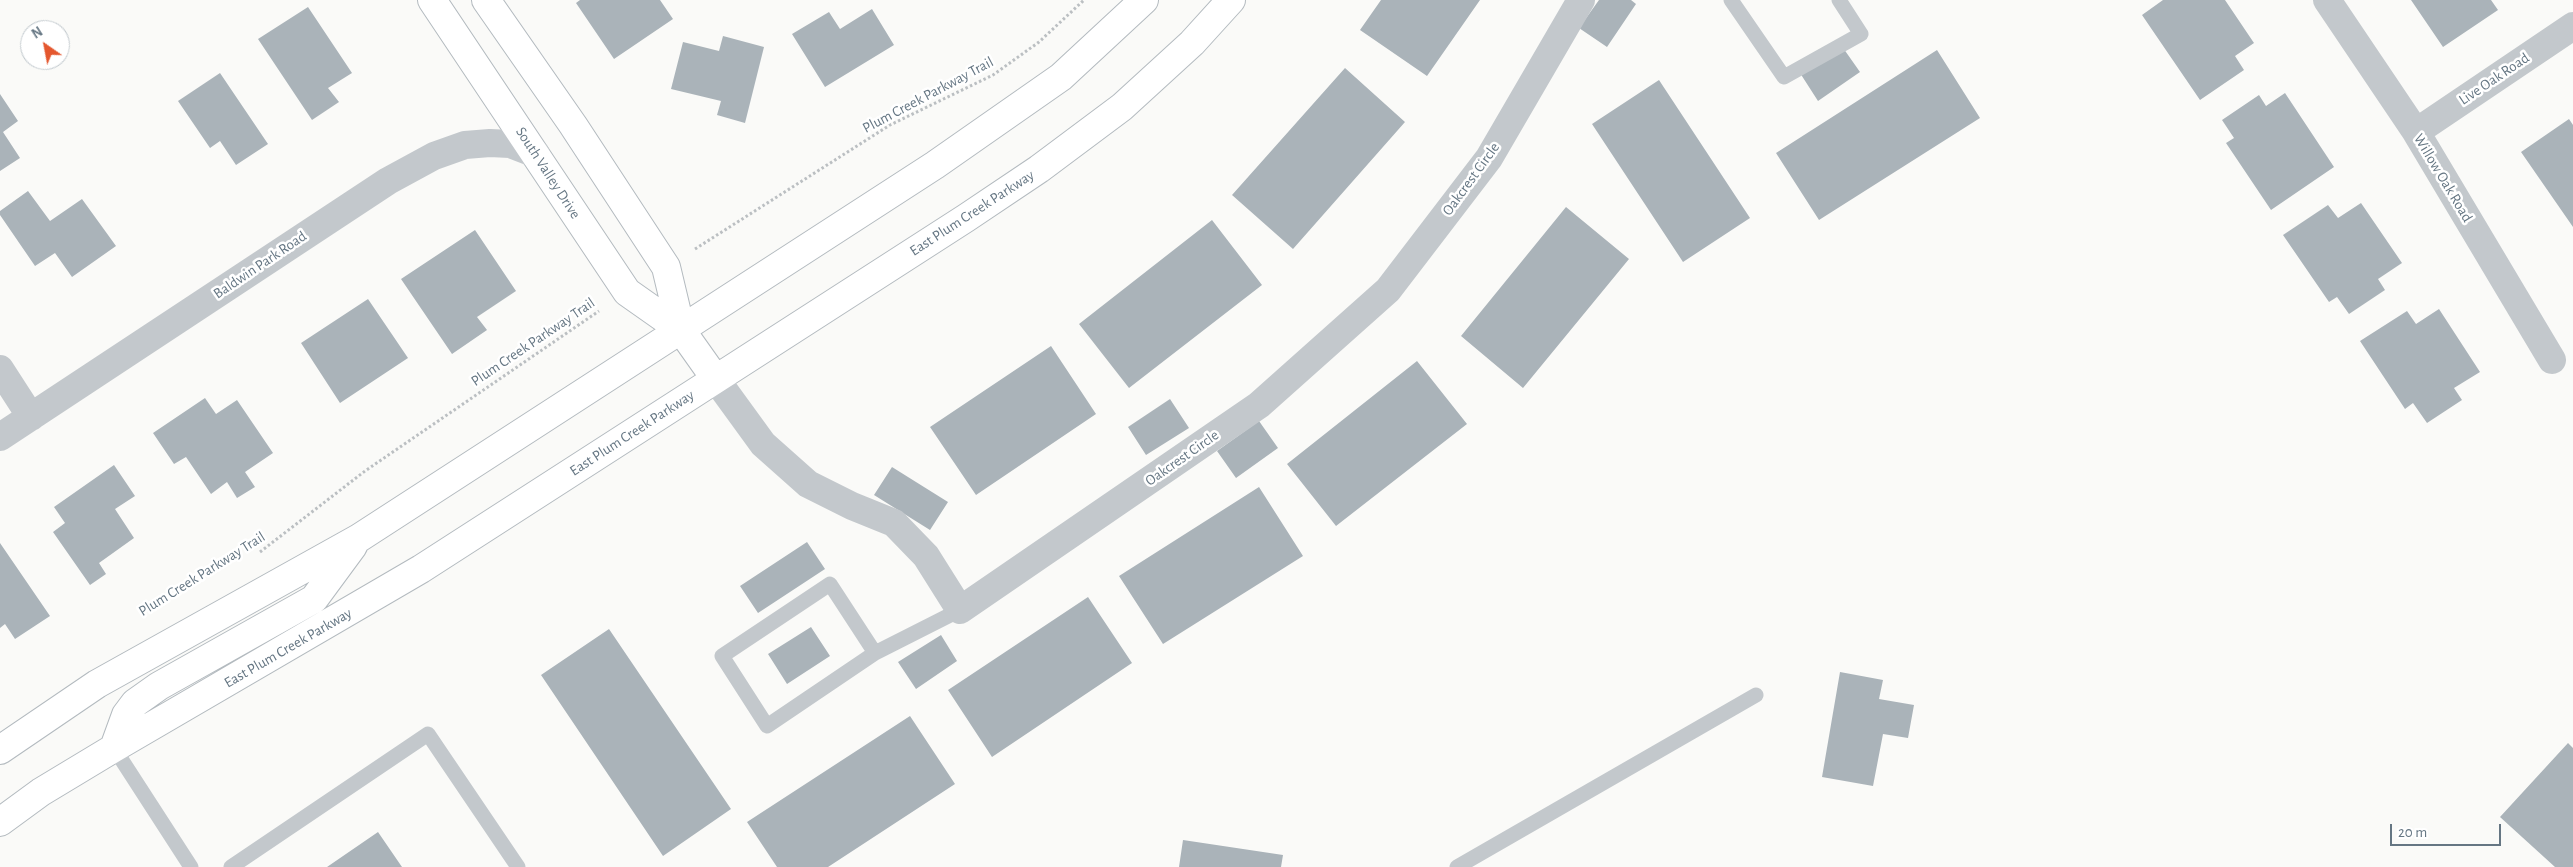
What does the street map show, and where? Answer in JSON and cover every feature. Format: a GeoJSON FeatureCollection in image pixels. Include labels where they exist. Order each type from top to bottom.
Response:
{"type":"FeatureCollection","features":[{"type":"Feature","properties":{"kind":"main road","name":"South Valley Drive"},"geometry":{"type":"LineString","coordinates":[[432,0],[626,292],[681,330],[715,378]]}},
{"type":"Feature","properties":{"kind":"main road","name":"South Valley Drive"},"geometry":{"type":"LineString","coordinates":[[486,0],[573,125],[666,267],[681,330]]}},
{"type":"Feature","properties":{"kind":"main road"},"geometry":{"type":"LineString","coordinates":[[0,750],[97,684],[358,538],[935,165],[1061,77],[1144,0]]}},
{"type":"Feature","properties":{"kind":"main road","name":"East Plum Creek Parkway"},"geometry":{"type":"LineString","coordinates":[[0,822],[42,792],[114,748],[421,569],[1039,169],[1122,107],[1192,43],[1231,0]]}},
{"type":"Feature","properties":{"kind":"main road"},"geometry":{"type":"LineString","coordinates":[[114,748],[126,715],[135,703],[159,686],[314,599],[358,538]]}},
{"type":"Feature","properties":{"kind":"street","name":"Oakcrest Circle"},"geometry":{"type":"LineString","coordinates":[[960,610],[1259,405],[1388,290],[1489,158],[1582,0]]}},
{"type":"Feature","properties":{"kind":"street","name":"Willow Oak Road"},"geometry":{"type":"LineString","coordinates":[[2327,0],[2416,132],[2552,360]]}},
{"type":"Feature","properties":{"kind":"street","name":"Live Oak Road"},"geometry":{"type":"LineString","coordinates":[[2416,132],[2573,26]]}},
{"type":"Feature","properties":{"kind":"street","name":"Baldwin Park Road"},"geometry":{"type":"LineString","coordinates":[[0,437],[388,180],[434,156],[465,145],[510,144],[536,154]]}},
{"type":"Feature","properties":{"kind":"street"},"geometry":{"type":"LineString","coordinates":[[0,369],[32,417]]}},
{"type":"Feature","properties":{"kind":"street"},"geometry":{"type":"LineString","coordinates":[[715,378],[763,444],[808,484],[852,506],[894,523],[926,556],[960,610]]}},
{"type":"Feature","properties":{"kind":"lane"},"geometry":{"type":"LineString","coordinates":[[1731,0],[1784,77],[1861,34],[1839,0]]}},
{"type":"Feature","properties":{"kind":"lane"},"geometry":{"type":"LineString","coordinates":[[875,653],[830,584],[722,656],[767,726],[875,653],[960,610]]}},
{"type":"Feature","properties":{"kind":"lane"},"geometry":{"type":"LineString","coordinates":[[1457,867],[1756,696]]}},
{"type":"Feature","properties":{"kind":"lane"},"geometry":{"type":"LineString","coordinates":[[231,867],[428,734],[518,867]]}},
{"type":"Feature","properties":{"kind":"lane"},"geometry":{"type":"LineString","coordinates":[[114,748],[191,867]]}},
{"type":"Feature","properties":{"kind":"path","name":"Plum Creek Parkway Trail"},"geometry":{"type":"LineString","coordinates":[[666,267],[890,125],[993,75],[1039,42],[1084,0]]}},
{"type":"Feature","properties":{"kind":"path","name":"Plum Creek Parkway Trail"},"geometry":{"type":"LineString","coordinates":[[259,553],[365,470],[626,292]]}},
{"type":"Feature","properties":{"kind":"building"},"geometry":{"type":"Polygon","coordinates":[[[580,0],[660,0],[673,19],[614,59],[576,3],[580,0]]]}},
{"type":"Feature","properties":{"kind":"building"},"geometry":{"type":"Polygon","coordinates":[[[1381,0],[1480,0],[1427,76],[1360,30],[1381,0]]]}},
{"type":"Feature","properties":{"kind":"building"},"geometry":{"type":"Polygon","coordinates":[[[1599,0],[1631,0],[1636,4],[1607,47],[1579,28],[1599,0]]]}},
{"type":"Feature","properties":{"kind":"building"},"geometry":{"type":"Polygon","coordinates":[[[2163,0],[2225,0],[2254,43],[2235,56],[2244,70],[2200,100],[2142,15],[2163,0]]]}},
{"type":"Feature","properties":{"kind":"building"},"geometry":{"type":"Polygon","coordinates":[[[2411,0],[2491,0],[2498,10],[2443,47],[2411,0]]]}},
{"type":"Feature","properties":{"kind":"building"},"geometry":{"type":"Polygon","coordinates":[[[308,7],[352,73],[328,88],[339,102],[312,120],[258,39],[308,7]]]}},
{"type":"Feature","properties":{"kind":"building"},"geometry":{"type":"Polygon","coordinates":[[[872,9],[894,45],[825,87],[792,34],[829,12],[840,29],[872,9]]]}},
{"type":"Feature","properties":{"kind":"building"},"geometry":{"type":"Polygon","coordinates":[[[723,36],[764,47],[745,123],[717,115],[721,101],[671,89],[683,42],[719,51],[723,36]]]}},
{"type":"Feature","properties":{"kind":"building"},"geometry":{"type":"Polygon","coordinates":[[[1841,45],[1860,72],[1818,101],[1800,73],[1841,45]]]}},
{"type":"Feature","properties":{"kind":"building"},"geometry":{"type":"Polygon","coordinates":[[[1937,50],[1980,118],[1819,220],[1776,153],[1937,50]]]}},
{"type":"Feature","properties":{"kind":"building"},"geometry":{"type":"Polygon","coordinates":[[[1345,68],[1405,122],[1293,249],[1232,195],[1345,68]]]}},
{"type":"Feature","properties":{"kind":"building"},"geometry":{"type":"Polygon","coordinates":[[[220,73],[268,144],[236,165],[220,141],[210,148],[178,101],[220,73]]]}},
{"type":"Feature","properties":{"kind":"building"},"geometry":{"type":"Polygon","coordinates":[[[1659,80],[1750,218],[1683,262],[1592,124],[1659,80]]]}},
{"type":"Feature","properties":{"kind":"building"},"geometry":{"type":"Polygon","coordinates":[[[2285,93],[2334,167],[2271,210],[2226,143],[2234,138],[2222,120],[2259,95],[2266,106],[2285,93]]]}},
{"type":"Feature","properties":{"kind":"building"},"geometry":{"type":"Polygon","coordinates":[[[0,94],[18,121],[3,132],[20,158],[0,171],[0,94]]]}},
{"type":"Feature","properties":{"kind":"building"},"geometry":{"type":"Polygon","coordinates":[[[2569,119],[2573,125],[2573,227],[2521,152],[2569,119]]]}},
{"type":"Feature","properties":{"kind":"building"},"geometry":{"type":"Polygon","coordinates":[[[28,191],[50,221],[82,199],[116,246],[72,277],[55,253],[35,266],[0,215],[0,211],[28,191]]]}},
{"type":"Feature","properties":{"kind":"building"},"geometry":{"type":"Polygon","coordinates":[[[2361,203],[2402,263],[2378,279],[2385,290],[2349,314],[2337,297],[2329,302],[2283,235],[2328,205],[2338,218],[2361,203]]]}},
{"type":"Feature","properties":{"kind":"building"},"geometry":{"type":"Polygon","coordinates":[[[1566,207],[1629,259],[1523,388],[1461,336],[1566,207]]]}},
{"type":"Feature","properties":{"kind":"building"},"geometry":{"type":"Polygon","coordinates":[[[1212,220],[1262,285],[1129,388],[1079,324],[1212,220]]]}},
{"type":"Feature","properties":{"kind":"building"},"geometry":{"type":"Polygon","coordinates":[[[475,230],[516,291],[477,317],[487,330],[452,354],[401,279],[475,230]]]}},
{"type":"Feature","properties":{"kind":"building"},"geometry":{"type":"Polygon","coordinates":[[[368,299],[408,358],[340,403],[301,343],[368,299]]]}},
{"type":"Feature","properties":{"kind":"building"},"geometry":{"type":"Polygon","coordinates":[[[2439,309],[2480,372],[2454,388],[2462,400],[2427,423],[2413,403],[2405,409],[2360,341],[2407,311],[2416,324],[2439,309]]]}},
{"type":"Feature","properties":{"kind":"building"},"geometry":{"type":"Polygon","coordinates":[[[1051,346],[1096,414],[976,495],[930,427],[1051,346]]]}},
{"type":"Feature","properties":{"kind":"building"},"geometry":{"type":"Polygon","coordinates":[[[1417,361],[1467,424],[1336,526],[1287,464],[1417,361]]]}},
{"type":"Feature","properties":{"kind":"building"},"geometry":{"type":"Polygon","coordinates":[[[205,398],[216,414],[237,400],[273,453],[245,472],[255,487],[237,498],[227,482],[211,494],[186,457],[174,464],[153,433],[205,398]]]}},
{"type":"Feature","properties":{"kind":"building"},"geometry":{"type":"Polygon","coordinates":[[[1170,399],[1189,428],[1146,455],[1128,427],[1170,399]]]}},
{"type":"Feature","properties":{"kind":"building"},"geometry":{"type":"Polygon","coordinates":[[[1259,421],[1278,448],[1236,478],[1217,451],[1259,421]]]}},
{"type":"Feature","properties":{"kind":"building"},"geometry":{"type":"Polygon","coordinates":[[[114,465],[135,496],[115,509],[134,538],[99,563],[106,574],[90,585],[53,532],[65,523],[54,507],[114,465]]]}},
{"type":"Feature","properties":{"kind":"building"},"geometry":{"type":"Polygon","coordinates":[[[892,467],[948,502],[930,530],[874,495],[892,467]]]}},
{"type":"Feature","properties":{"kind":"building"},"geometry":{"type":"Polygon","coordinates":[[[1259,487],[1303,556],[1163,644],[1119,576],[1259,487]]]}},
{"type":"Feature","properties":{"kind":"building"},"geometry":{"type":"Polygon","coordinates":[[[807,542],[825,569],[758,613],[740,586],[807,542]]]}},
{"type":"Feature","properties":{"kind":"building"},"geometry":{"type":"Polygon","coordinates":[[[0,543],[50,616],[15,639],[5,624],[0,628],[0,543]]]}},
{"type":"Feature","properties":{"kind":"building"},"geometry":{"type":"Polygon","coordinates":[[[1088,597],[1132,663],[992,757],[948,690],[1088,597]]]}},
{"type":"Feature","properties":{"kind":"building"},"geometry":{"type":"Polygon","coordinates":[[[811,627],[830,656],[787,684],[768,654],[811,627]]]}},
{"type":"Feature","properties":{"kind":"building"},"geometry":{"type":"Polygon","coordinates":[[[609,629],[731,809],[663,856],[541,675],[609,629]]]}},
{"type":"Feature","properties":{"kind":"building"},"geometry":{"type":"Polygon","coordinates":[[[941,635],[957,661],[916,689],[898,662],[941,635]]]}},
{"type":"Feature","properties":{"kind":"building"},"geometry":{"type":"Polygon","coordinates":[[[1840,672],[1883,680],[1879,699],[1914,705],[1908,738],[1883,734],[1873,786],[1822,777],[1840,672]]]}},
{"type":"Feature","properties":{"kind":"building"},"geometry":{"type":"Polygon","coordinates":[[[910,716],[955,784],[828,867],[777,867],[747,822],[910,716]]]}},
{"type":"Feature","properties":{"kind":"building"},"geometry":{"type":"Polygon","coordinates":[[[2568,743],[2573,748],[2573,867],[2555,867],[2500,817],[2568,743]]]}},
{"type":"Feature","properties":{"kind":"building"},"geometry":{"type":"Polygon","coordinates":[[[378,832],[402,867],[327,867],[378,832]]]}},
{"type":"Feature","properties":{"kind":"building"},"geometry":{"type":"Polygon","coordinates":[[[1183,840],[1283,855],[1281,867],[1179,867],[1183,840]]]}}]}
